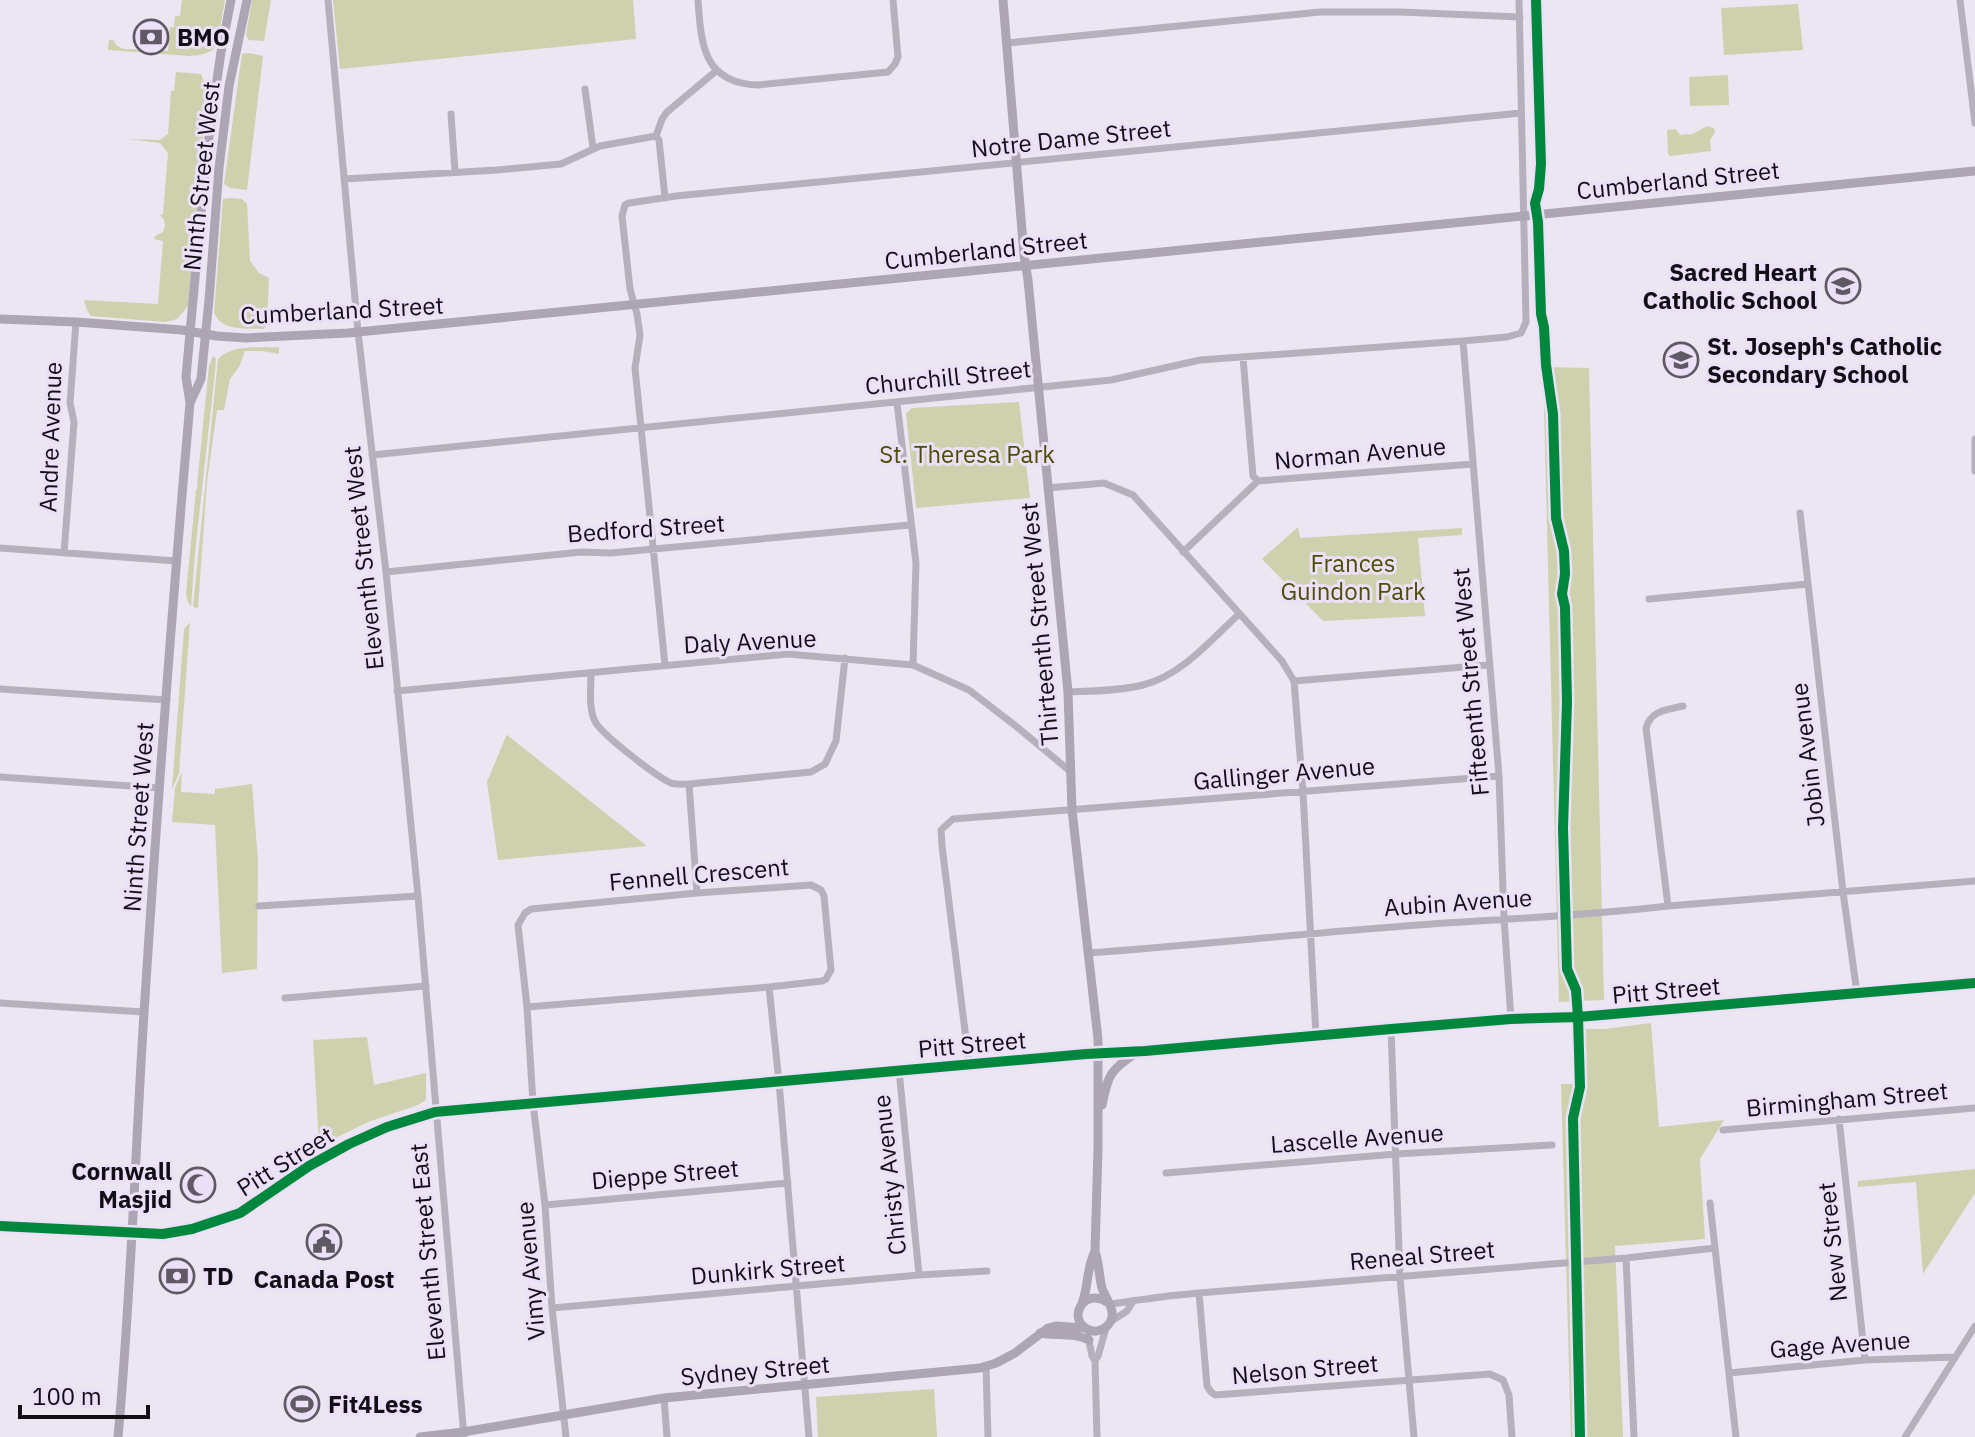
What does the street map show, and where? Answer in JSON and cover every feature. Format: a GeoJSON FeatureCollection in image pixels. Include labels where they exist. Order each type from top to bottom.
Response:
{"type":"FeatureCollection","features":[{"type":"Feature","properties":{"kind":"street","name":"Ninth Street West"},"geometry":{"type":"LineString","coordinates":[[118,1437],[144,1012],[190,403],[186,377],[206,157],[231,0]]}},
{"type":"Feature","properties":{"kind":"street","name":"Ninth Street West"},"geometry":{"type":"LineString","coordinates":[[190,403],[201,379],[219,168],[229,86],[247,0]]}},
{"type":"Feature","properties":{"kind":"street","name":"Eleventh Street West"},"geometry":{"type":"LineString","coordinates":[[328,0],[358,332],[386,572],[418,896],[435,1112]]}},
{"type":"Feature","properties":{"kind":"street"},"geometry":{"type":"LineString","coordinates":[[698,0],[702,44],[716,71],[738,83],[758,85],[888,72],[898,57],[893,0]]}},
{"type":"Feature","properties":{"kind":"street","name":"Thirteenth Street West"},"geometry":{"type":"LineString","coordinates":[[1003,0],[1068,692],[1072,810],[1098,1053],[1099,1120]]}},
{"type":"Feature","properties":{"kind":"street"},"geometry":{"type":"LineString","coordinates":[[1519,0],[1524,216]]}},
{"type":"Feature","properties":{"kind":"street"},"geometry":{"type":"LineString","coordinates":[[1960,0],[1975,123]]}},
{"type":"Feature","properties":{"kind":"street"},"geometry":{"type":"LineString","coordinates":[[1400,2],[1400,12]]}},
{"type":"Feature","properties":{"kind":"street"},"geometry":{"type":"LineString","coordinates":[[1007,43],[1320,12],[1520,17]]}},
{"type":"Feature","properties":{"kind":"street"},"geometry":{"type":"LineString","coordinates":[[656,136],[667,112],[716,71]]}},
{"type":"Feature","properties":{"kind":"street"},"geometry":{"type":"LineString","coordinates":[[585,89],[593,148]]}},
{"type":"Feature","properties":{"kind":"street","name":"Notre Dame Street"},"geometry":{"type":"LineString","coordinates":[[635,306],[622,216],[625,205],[629,203],[1521,113]]}},
{"type":"Feature","properties":{"kind":"street"},"geometry":{"type":"LineString","coordinates":[[451,114],[455,172]]}},
{"type":"Feature","properties":{"kind":"street"},"geometry":{"type":"LineString","coordinates":[[344,179],[561,164],[593,148],[656,136]]}},
{"type":"Feature","properties":{"kind":"street"},"geometry":{"type":"LineString","coordinates":[[656,136],[665,198]]}},
{"type":"Feature","properties":{"kind":"street","name":"Cumberland Street"},"geometry":{"type":"LineString","coordinates":[[0,319],[76,322],[246,338],[358,332],[1975,171]]}},
{"type":"Feature","properties":{"kind":"street","name":"Churchill Street"},"geometry":{"type":"LineString","coordinates":[[372,455],[1111,380],[1200,360],[1507,337],[1521,333],[1526,322],[1524,216]]}},
{"type":"Feature","properties":{"kind":"street"},"geometry":{"type":"LineString","coordinates":[[635,306],[640,335],[635,368],[640,428],[665,665]]}},
{"type":"Feature","properties":{"kind":"street","name":"Andre Avenue"},"geometry":{"type":"LineString","coordinates":[[64,553],[74,422],[70,403],[76,322]]}},
{"type":"Feature","properties":{"kind":"street","name":"Fifteenth Street West"},"geometry":{"type":"LineString","coordinates":[[1463,341],[1499,776],[1511,1019]]}},
{"type":"Feature","properties":{"kind":"street"},"geometry":{"type":"LineString","coordinates":[[1243,358],[1253,476],[1258,481]]}},
{"type":"Feature","properties":{"kind":"street"},"geometry":{"type":"LineString","coordinates":[[897,403],[916,563],[913,665]]}},
{"type":"Feature","properties":{"kind":"street"},"geometry":{"type":"LineString","coordinates":[[1975,439],[1975,471]]}},
{"type":"Feature","properties":{"kind":"street","name":"Norman Avenue"},"geometry":{"type":"LineString","coordinates":[[1183,552],[1258,481],[1473,464]]}},
{"type":"Feature","properties":{"kind":"street"},"geometry":{"type":"LineString","coordinates":[[1047,488],[1104,483],[1133,495],[1282,661],[1294,681],[1316,1036]]}},
{"type":"Feature","properties":{"kind":"street","name":"Jobin Avenue"},"geometry":{"type":"LineString","coordinates":[[1800,513],[1857,993]]}},
{"type":"Feature","properties":{"kind":"street","name":"Bedford Street"},"geometry":{"type":"LineString","coordinates":[[386,572],[581,552],[611,553],[910,525]]}},
{"type":"Feature","properties":{"kind":"street"},"geometry":{"type":"LineString","coordinates":[[0,548],[176,561]]}},
{"type":"Feature","properties":{"kind":"street"},"geometry":{"type":"LineString","coordinates":[[1649,599],[1808,584]]}},
{"type":"Feature","properties":{"kind":"street"},"geometry":{"type":"LineString","coordinates":[[1068,692],[1142,685],[1160,679],[1191,659],[1239,614]]}},
{"type":"Feature","properties":{"kind":"street","name":"Daly Avenue"},"geometry":{"type":"LineString","coordinates":[[397,691],[788,654],[913,665],[969,690],[1071,772]]}},
{"type":"Feature","properties":{"kind":"street"},"geometry":{"type":"LineString","coordinates":[[591,673],[594,721],[609,737],[673,785],[811,772],[825,764],[836,741],[845,658]]}},
{"type":"Feature","properties":{"kind":"street"},"geometry":{"type":"LineString","coordinates":[[1294,681],[1488,665]]}},
{"type":"Feature","properties":{"kind":"street"},"geometry":{"type":"LineString","coordinates":[[0,689],[167,700]]}},
{"type":"Feature","properties":{"kind":"street"},"geometry":{"type":"LineString","coordinates":[[1668,906],[1646,728],[1648,719],[1658,712],[1683,706]]}},
{"type":"Feature","properties":{"kind":"street","name":"Gallinger Avenue"},"geometry":{"type":"LineString","coordinates":[[969,1063],[942,846],[941,830],[953,819],[1499,776]]}},
{"type":"Feature","properties":{"kind":"street"},"geometry":{"type":"LineString","coordinates":[[0,777],[160,788]]}},
{"type":"Feature","properties":{"kind":"street"},"geometry":{"type":"LineString","coordinates":[[689,784],[697,893]]}},
{"type":"Feature","properties":{"kind":"street","name":"Aubin Avenue"},"geometry":{"type":"LineString","coordinates":[[1088,953],[1975,881]]}},
{"type":"Feature","properties":{"kind":"street","name":"Fennell Crescent"},"geometry":{"type":"LineString","coordinates":[[527,1007],[822,981],[830,974],[824,896],[821,890],[811,885],[531,909],[525,913],[518,925],[533,1103]]}},
{"type":"Feature","properties":{"kind":"street"},"geometry":{"type":"LineString","coordinates":[[259,906],[418,896]]}},
{"type":"Feature","properties":{"kind":"street","name":"Pitt Street"},"geometry":{"type":"LineString","coordinates":[[0,1226],[132,1234],[163,1234],[192,1229],[240,1213],[309,1166],[349,1144],[387,1127],[435,1112],[969,1063],[1511,1019],[1591,1016],[1975,983]]}},
{"type":"Feature","properties":{"kind":"street"},"geometry":{"type":"LineString","coordinates":[[285,998],[426,986]]}},
{"type":"Feature","properties":{"kind":"street"},"geometry":{"type":"LineString","coordinates":[[769,987],[809,1437]]}},
{"type":"Feature","properties":{"kind":"street"},"geometry":{"type":"LineString","coordinates":[[0,1003],[144,1012]]}},
{"type":"Feature","properties":{"kind":"street"},"geometry":{"type":"LineString","coordinates":[[1391,1029],[1400,1277],[1414,1437]]}},
{"type":"Feature","properties":{"kind":"street"},"geometry":{"type":"LineString","coordinates":[[1095,1361],[1112,1312],[1101,1285],[1095,1251],[1099,1120],[1107,1079],[1122,1062],[1138,1051]]}},
{"type":"Feature","properties":{"kind":"street","name":"Christy Avenue"},"geometry":{"type":"LineString","coordinates":[[899,1070],[919,1275]]}},
{"type":"Feature","properties":{"kind":"street","name":"Vimy Avenue"},"geometry":{"type":"LineString","coordinates":[[533,1103],[566,1437]]}},
{"type":"Feature","properties":{"kind":"street","name":"Birmingham Street"},"geometry":{"type":"LineString","coordinates":[[1723,1130],[1975,1108]]}},
{"type":"Feature","properties":{"kind":"street","name":"Eleventh Street East"},"geometry":{"type":"LineString","coordinates":[[435,1112],[463,1435]]}},
{"type":"Feature","properties":{"kind":"street","name":"New Street"},"geometry":{"type":"LineString","coordinates":[[1839,1119],[1865,1360]]}},
{"type":"Feature","properties":{"kind":"street","name":"Lascelle Avenue"},"geometry":{"type":"LineString","coordinates":[[1166,1173],[1552,1145]]}},
{"type":"Feature","properties":{"kind":"street","name":"Dieppe Street"},"geometry":{"type":"LineString","coordinates":[[545,1205],[788,1183]]}},
{"type":"Feature","properties":{"kind":"street"},"geometry":{"type":"LineString","coordinates":[[1710,1203],[1736,1437]]}},
{"type":"Feature","properties":{"kind":"street","name":"Reneal Street"},"geometry":{"type":"LineString","coordinates":[[1108,1303],[1715,1248]]}},
{"type":"Feature","properties":{"kind":"street"},"geometry":{"type":"LineString","coordinates":[[1095,1251],[1088,1266],[1087,1290],[1078,1317],[1087,1333],[1095,1361],[1097,1437]]}},
{"type":"Feature","properties":{"kind":"street"},"geometry":{"type":"LineString","coordinates":[[1626,1258],[1634,1437]]}},
{"type":"Feature","properties":{"kind":"street","name":"Dunkirk Street"},"geometry":{"type":"LineString","coordinates":[[552,1308],[987,1271]]}},
{"type":"Feature","properties":{"kind":"street","name":"Nelson Street"},"geometry":{"type":"LineString","coordinates":[[1199,1293],[1207,1386],[1215,1395],[1409,1381]]}},
{"type":"Feature","properties":{"kind":"street"},"geometry":{"type":"LineString","coordinates":[[1082,1304],[1094,1298],[1108,1303]]}},
{"type":"Feature","properties":{"kind":"street"},"geometry":{"type":"LineString","coordinates":[[1087,1333],[1108,1325],[1127,1311],[1132,1303]]}},
{"type":"Feature","properties":{"kind":"street","name":"Sydney Street"},"geometry":{"type":"LineString","coordinates":[[420,1437],[463,1435],[664,1398],[962,1370],[996,1363],[1015,1353],[1040,1333],[1056,1326],[1087,1333]]}},
{"type":"Feature","properties":{"kind":"street"},"geometry":{"type":"LineString","coordinates":[[1905,1437],[1975,1326]]}},
{"type":"Feature","properties":{"kind":"street","name":"Gage Avenue"},"geometry":{"type":"LineString","coordinates":[[1729,1373],[1865,1360],[1955,1357]]}},
{"type":"Feature","properties":{"kind":"street"},"geometry":{"type":"LineString","coordinates":[[986,1366],[988,1437]]}},
{"type":"Feature","properties":{"kind":"street"},"geometry":{"type":"LineString","coordinates":[[1409,1381],[1490,1374],[1503,1380],[1509,1395],[1512,1437]]}},
{"type":"Feature","properties":{"kind":"street"},"geometry":{"type":"LineString","coordinates":[[664,1398],[667,1437]]}},
{"type":"Feature","properties":{"kind":"green space"},"geometry":{"type":"Polygon","coordinates":[[[182,0],[225,0],[217,45],[212,50],[190,56],[108,50],[109,40],[113,40],[124,49],[168,51],[170,27],[174,27],[175,16],[180,16],[182,0]]]}},
{"type":"Feature","properties":{"kind":"green space"},"geometry":{"type":"Polygon","coordinates":[[[252,0],[271,0],[264,41],[249,40],[246,35],[252,0]]]}},
{"type":"Feature","properties":{"kind":"green space"},"geometry":{"type":"Polygon","coordinates":[[[333,0],[633,0],[636,39],[340,69],[333,0]]]}},
{"type":"Feature","properties":{"kind":"green space"},"geometry":{"type":"Polygon","coordinates":[[[1798,4],[1803,50],[1724,55],[1721,8],[1798,4]]]}},
{"type":"Feature","properties":{"kind":"green space"},"geometry":{"type":"Polygon","coordinates":[[[242,54],[263,56],[247,190],[224,184],[242,54]]]}},
{"type":"Feature","properties":{"kind":"green space"},"geometry":{"type":"Polygon","coordinates":[[[176,72],[201,74],[210,90],[188,306],[177,319],[165,322],[91,316],[84,300],[158,304],[163,241],[154,239],[165,227],[160,215],[163,214],[168,153],[160,143],[129,139],[160,140],[168,134],[171,91],[174,91],[176,72]]]}},
{"type":"Feature","properties":{"kind":"green space"},"geometry":{"type":"Polygon","coordinates":[[[1728,75],[1729,105],[1690,106],[1689,77],[1728,75]]]}},
{"type":"Feature","properties":{"kind":"green space"},"geometry":{"type":"Polygon","coordinates":[[[1707,126],[1714,128],[1715,132],[1710,140],[1711,151],[1670,156],[1667,130],[1676,129],[1680,135],[1693,134],[1707,126]]]}},
{"type":"Feature","properties":{"kind":"green space"},"geometry":{"type":"Polygon","coordinates":[[[223,199],[242,199],[247,204],[250,261],[259,273],[269,278],[267,323],[264,329],[229,326],[214,313],[223,199]]]}},
{"type":"Feature","properties":{"kind":"green space"},"geometry":{"type":"Polygon","coordinates":[[[279,347],[279,354],[245,351],[230,379],[224,410],[217,410],[207,482],[198,608],[193,607],[218,359],[238,349],[279,347]]]}},
{"type":"Feature","properties":{"kind":"green space"},"geometry":{"type":"Polygon","coordinates":[[[213,356],[216,359],[215,372],[191,607],[186,594],[209,366],[213,356]]]}},
{"type":"Feature","properties":{"kind":"green space"},"geometry":{"type":"Polygon","coordinates":[[[1543,367],[1589,368],[1604,1000],[1559,1002],[1543,367]]]}},
{"type":"Feature","properties":{"kind":"green space","name":"St. Theresa Park"},"geometry":{"type":"Polygon","coordinates":[[[1019,402],[1030,498],[916,508],[906,413],[912,408],[1019,402]]]}},
{"type":"Feature","properties":{"kind":"green space","name":"Frances Guindon Park"},"geometry":{"type":"Polygon","coordinates":[[[1298,527],[1300,538],[1462,528],[1462,535],[1418,538],[1425,616],[1323,621],[1262,559],[1298,527]]]}},
{"type":"Feature","properties":{"kind":"green space"},"geometry":{"type":"Polygon","coordinates":[[[190,622],[179,774],[172,789],[184,629],[190,622]]]}},
{"type":"Feature","properties":{"kind":"green space"},"geometry":{"type":"Polygon","coordinates":[[[507,734],[647,846],[498,860],[487,782],[507,734]]]}},
{"type":"Feature","properties":{"kind":"green space"},"geometry":{"type":"Polygon","coordinates":[[[182,772],[181,792],[215,794],[215,789],[252,784],[258,861],[257,969],[222,973],[215,825],[172,822],[175,788],[182,772]]]}},
{"type":"Feature","properties":{"kind":"green space"},"geometry":{"type":"Polygon","coordinates":[[[1651,1023],[1659,1127],[1724,1120],[1700,1159],[1705,1239],[1615,1246],[1623,1437],[1571,1437],[1561,1084],[1576,1084],[1574,1029],[1605,1029],[1651,1023]]]}},
{"type":"Feature","properties":{"kind":"green space"},"geometry":{"type":"Polygon","coordinates":[[[367,1037],[374,1085],[426,1073],[426,1100],[368,1122],[319,1146],[313,1040],[367,1037]]]}},
{"type":"Feature","properties":{"kind":"green space"},"geometry":{"type":"Polygon","coordinates":[[[1975,1169],[1975,1193],[1923,1274],[1916,1182],[1858,1187],[1858,1181],[1975,1169]]]}},
{"type":"Feature","properties":{"kind":"green space"},"geometry":{"type":"Polygon","coordinates":[[[934,1389],[937,1437],[818,1437],[816,1397],[934,1389]]]}},
{"type":"Feature","properties":{"kind":"cycle path"},"geometry":{"type":"LineString","coordinates":[[1536,0],[1541,164],[1535,203],[1541,314],[1553,414],[1556,518],[1564,551],[1565,574],[1562,594],[1567,702],[1563,828],[1567,969],[1576,990],[1580,1087],[1573,1118],[1580,1437]]}},
{"type":"Feature","properties":{"kind":"cycle path"},"geometry":{"type":"LineString","coordinates":[[0,1226],[163,1234],[192,1229],[240,1213],[309,1166],[349,1144],[387,1127],[435,1112],[1086,1054],[1975,983]]}},
{"type":"Feature","properties":{"kind":"place","name":"BMO"},"geometry":{"type":"Point","coordinates":[151,37]}},
{"type":"Feature","properties":{"kind":"place","name":"Sacred Heart Catholic School"},"geometry":{"type":"Point","coordinates":[1843,286]}},
{"type":"Feature","properties":{"kind":"place","name":"St. Joseph's Catholic Secondary School"},"geometry":{"type":"Point","coordinates":[1681,360]}},
{"type":"Feature","properties":{"kind":"place","name":"Cornwall Masjid"},"geometry":{"type":"Point","coordinates":[198,1185]}},
{"type":"Feature","properties":{"kind":"place","name":"Canada Post"},"geometry":{"type":"Point","coordinates":[324,1242]}},
{"type":"Feature","properties":{"kind":"place","name":"TD"},"geometry":{"type":"Point","coordinates":[177,1276]}},
{"type":"Feature","properties":{"kind":"place","name":"Fit4Less"},"geometry":{"type":"Point","coordinates":[302,1404]}}]}
